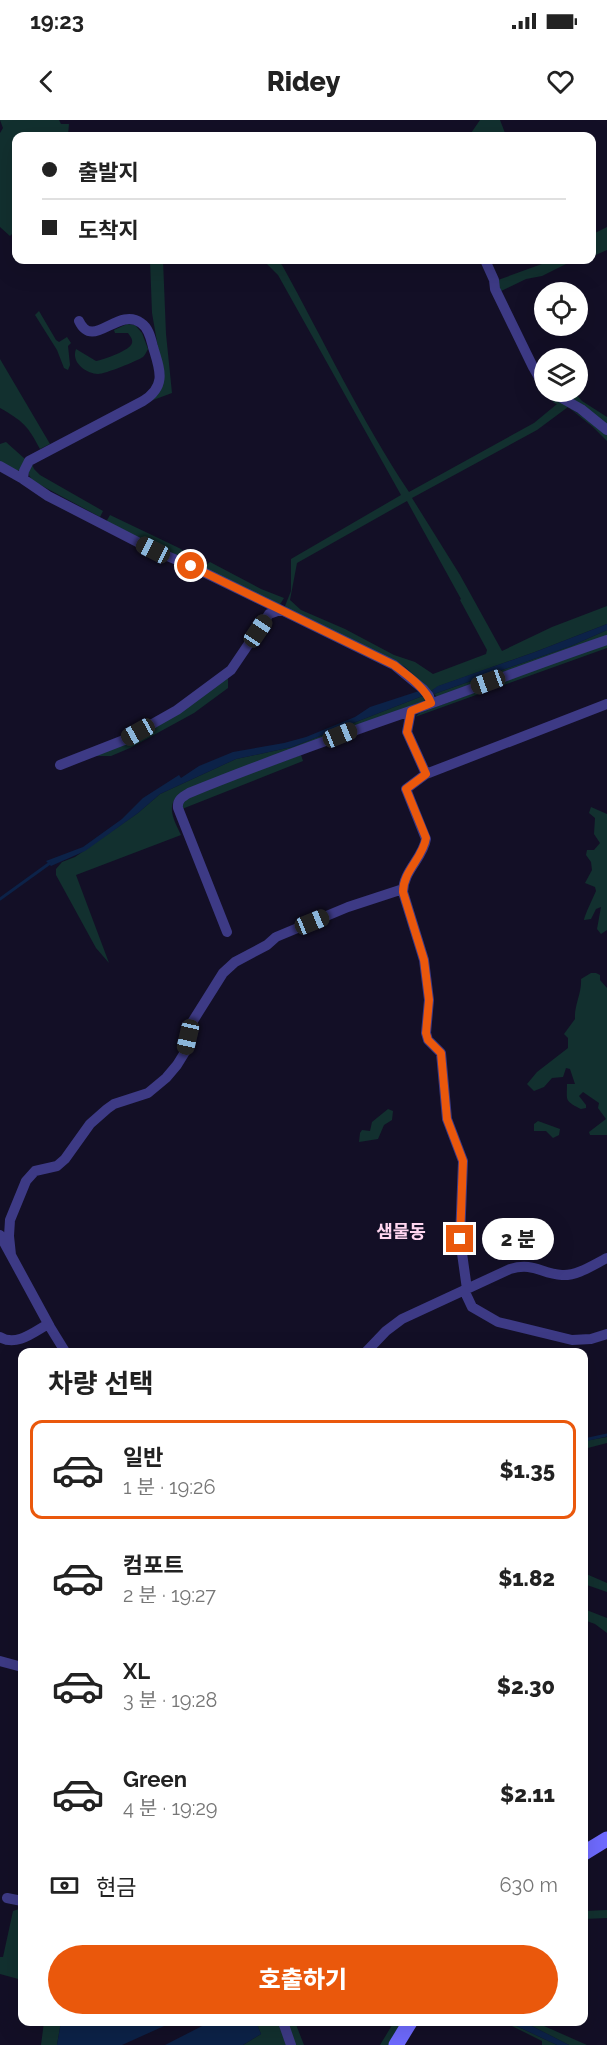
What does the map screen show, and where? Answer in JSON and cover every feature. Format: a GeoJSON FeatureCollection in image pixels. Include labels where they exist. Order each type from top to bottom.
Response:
{"type":"FeatureCollection","features":[{"type":"Feature","properties":{"kind":"main road"},"geometry":{"type":"LineString","coordinates":[[588,1851],[607,1839]]}},
{"type":"Feature","properties":{"kind":"main road"},"geometry":{"type":"LineString","coordinates":[[396,2045],[408,2026]]}},
{"type":"Feature","properties":{"kind":"street"},"geometry":{"type":"LineString","coordinates":[[487,264],[494,279],[495,289],[534,370]]}},
{"type":"Feature","properties":{"kind":"street"},"geometry":{"type":"LineString","coordinates":[[23,479],[29,460],[143,401],[153,394],[158,386],[160,370],[149,334],[141,323],[129,319],[120,320],[94,332],[89,332],[83,329],[79,321]]}},
{"type":"Feature","properties":{"kind":"street"},"geometry":{"type":"LineString","coordinates":[[569,402],[607,430]]}},
{"type":"Feature","properties":{"kind":"street"},"geometry":{"type":"LineString","coordinates":[[0,466],[48,496],[153,550],[191,566],[394,665],[427,696]]}},
{"type":"Feature","properties":{"kind":"street"},"geometry":{"type":"LineString","coordinates":[[60,765],[124,740],[177,710],[231,670],[269,614],[280,610]]}},
{"type":"Feature","properties":{"kind":"street"},"geometry":{"type":"LineString","coordinates":[[227,932],[178,808],[181,798],[247,769],[411,711],[427,696],[607,639]]}},
{"type":"Feature","properties":{"kind":"street"},"geometry":{"type":"LineString","coordinates":[[607,704],[426,774],[406,789],[426,838],[425,846],[406,875],[403,889],[424,960],[429,1000],[426,1033],[428,1040],[441,1053],[447,1119],[463,1161],[460,1239],[466,1290],[472,1307],[498,1322],[572,1340],[591,1340],[607,1334]]}},
{"type":"Feature","properties":{"kind":"street"},"geometry":{"type":"LineString","coordinates":[[411,711],[407,732],[426,774]]}},
{"type":"Feature","properties":{"kind":"street"},"geometry":{"type":"LineString","coordinates":[[11,1255],[10,1220],[26,1181],[35,1171],[57,1166],[65,1159],[90,1124],[107,1109],[114,1104],[148,1093],[166,1078],[185,1052],[191,1024],[223,973],[235,962],[267,945],[276,937],[348,907],[403,889]]}},
{"type":"Feature","properties":{"kind":"street"},"geometry":{"type":"LineString","coordinates":[[0,1235],[63,1348]]}},
{"type":"Feature","properties":{"kind":"street"},"geometry":{"type":"LineString","coordinates":[[370,1348],[402,1318],[519,1267],[529,1266],[561,1275],[573,1274],[607,1258]]}},
{"type":"Feature","properties":{"kind":"street"},"geometry":{"type":"LineString","coordinates":[[0,1337],[6,1341],[17,1341],[48,1324]]}},
{"type":"Feature","properties":{"kind":"street"},"geometry":{"type":"LineString","coordinates":[[0,1661],[18,1666]]}},
{"type":"Feature","properties":{"kind":"street"},"geometry":{"type":"LineString","coordinates":[[8,1898],[18,1899]]}},
{"type":"Feature","properties":{"kind":"street"},"geometry":{"type":"LineString","coordinates":[[284,2026],[291,2045]]}},
{"type":"Feature","properties":{"kind":"green space"},"geometry":{"type":"Polygon","coordinates":[[[0,120],[59,120],[61,124],[69,124],[68,132],[12,132],[12,234],[10,236],[0,227],[0,133],[3,128],[0,120]]]}},
{"type":"Feature","properties":{"kind":"green space"},"geometry":{"type":"Polygon","coordinates":[[[480,120],[500,120],[505,132],[472,132],[480,120]]]}},
{"type":"Feature","properties":{"kind":"green space"},"geometry":{"type":"Polygon","coordinates":[[[607,227],[607,250],[596,255],[596,232],[607,227]]]}},
{"type":"Feature","properties":{"kind":"green space"},"geometry":{"type":"Polygon","coordinates":[[[150,264],[163,264],[166,334],[172,393],[145,403],[161,365],[152,313],[150,264]]]}},
{"type":"Feature","properties":{"kind":"green space"},"geometry":{"type":"Polygon","coordinates":[[[267,264],[282,265],[359,409],[409,492],[534,423],[557,404],[553,402],[561,402],[607,433],[607,441],[568,407],[537,430],[412,498],[460,575],[502,651],[552,627],[607,606],[607,624],[439,686],[431,691],[405,667],[287,609],[285,606],[291,591],[291,559],[401,495],[278,275],[267,264]],[[407,501],[297,563],[290,600],[301,610],[345,629],[394,655],[415,662],[433,674],[486,654],[487,650],[407,501]]]}},
{"type":"Feature","properties":{"kind":"green space"},"geometry":{"type":"Polygon","coordinates":[[[542,264],[566,264],[542,276],[526,279],[499,292],[498,280],[542,264]]]}},
{"type":"Feature","properties":{"kind":"green space"},"geometry":{"type":"Polygon","coordinates":[[[39,311],[56,340],[59,342],[67,337],[71,343],[68,346],[70,365],[68,370],[64,368],[57,350],[35,315],[39,311]]]}},
{"type":"Feature","properties":{"kind":"green space"},"geometry":{"type":"Polygon","coordinates":[[[127,324],[135,325],[142,333],[148,349],[143,357],[98,374],[88,372],[80,366],[75,354],[76,349],[96,361],[127,349],[132,343],[128,333],[115,333],[114,330],[127,324]]]}},
{"type":"Feature","properties":{"kind":"green space"},"geometry":{"type":"Polygon","coordinates":[[[0,359],[50,444],[40,449],[24,425],[0,408],[0,359]]]}},
{"type":"Feature","properties":{"kind":"green space"},"geometry":{"type":"Polygon","coordinates":[[[571,402],[584,402],[607,417],[607,427],[571,402]]]}},
{"type":"Feature","properties":{"kind":"green space"},"geometry":{"type":"Polygon","coordinates":[[[6,442],[25,459],[20,470],[17,471],[0,462],[0,444],[6,442]]]}},
{"type":"Feature","properties":{"kind":"green space"},"geometry":{"type":"Polygon","coordinates":[[[31,462],[40,475],[103,511],[100,517],[33,481],[28,472],[31,462]]]}},
{"type":"Feature","properties":{"kind":"green space"},"geometry":{"type":"Polygon","coordinates":[[[110,515],[179,548],[206,565],[210,562],[261,589],[284,598],[279,606],[152,548],[106,522],[110,515]]]}},
{"type":"Feature","properties":{"kind":"green space"},"geometry":{"type":"Polygon","coordinates":[[[607,630],[607,637],[437,697],[434,694],[571,646],[607,630]]]}},
{"type":"Feature","properties":{"kind":"green space"},"geometry":{"type":"Polygon","coordinates":[[[607,643],[607,648],[415,717],[420,713],[607,643]]]}},
{"type":"Feature","properties":{"kind":"green space"},"geometry":{"type":"Polygon","coordinates":[[[228,678],[228,688],[194,713],[130,748],[111,756],[95,756],[228,678]]]}},
{"type":"Feature","properties":{"kind":"green space"},"geometry":{"type":"Polygon","coordinates":[[[425,695],[425,701],[179,795],[172,809],[181,835],[76,875],[109,963],[96,948],[56,875],[56,869],[62,862],[75,857],[138,813],[160,794],[236,759],[292,747],[425,695]]]}},
{"type":"Feature","properties":{"kind":"green space"},"geometry":{"type":"Polygon","coordinates":[[[301,755],[303,761],[182,809],[183,800],[187,796],[301,755]]]}},
{"type":"Feature","properties":{"kind":"green space"},"geometry":{"type":"Polygon","coordinates":[[[591,807],[607,814],[607,930],[601,934],[597,929],[601,907],[596,909],[591,919],[584,920],[596,891],[595,887],[585,883],[592,870],[591,862],[586,855],[587,850],[594,850],[600,843],[594,834],[595,818],[589,813],[591,807]]]}},
{"type":"Feature","properties":{"kind":"green space"},"geometry":{"type":"Polygon","coordinates":[[[591,973],[600,975],[600,980],[607,988],[607,1135],[590,1135],[589,1132],[606,1119],[598,1108],[599,1103],[583,1092],[579,1096],[586,1108],[581,1109],[568,1100],[567,1084],[575,1084],[570,1069],[566,1068],[563,1077],[552,1078],[544,1087],[534,1091],[527,1084],[537,1072],[568,1048],[568,1038],[564,1034],[575,1019],[581,979],[591,973]]]}},
{"type":"Feature","properties":{"kind":"green space"},"geometry":{"type":"Polygon","coordinates":[[[388,1109],[393,1111],[392,1120],[384,1125],[378,1139],[359,1142],[362,1130],[370,1131],[372,1122],[388,1109]]]}},
{"type":"Feature","properties":{"kind":"green space"},"geometry":{"type":"Polygon","coordinates":[[[538,1121],[560,1129],[559,1135],[553,1138],[546,1131],[534,1131],[534,1124],[538,1121]]]}},
{"type":"Feature","properties":{"kind":"green space"},"geometry":{"type":"Polygon","coordinates":[[[607,1437],[607,1443],[588,1448],[588,1440],[607,1437]]]}},
{"type":"Feature","properties":{"kind":"green space"},"geometry":{"type":"Polygon","coordinates":[[[588,1575],[607,1583],[607,1592],[588,1585],[588,1575]]]}},
{"type":"Feature","properties":{"kind":"green space"},"geometry":{"type":"Polygon","coordinates":[[[588,1611],[607,1618],[607,1633],[588,1621],[588,1611]]]}},
{"type":"Feature","properties":{"kind":"green space"},"geometry":{"type":"Polygon","coordinates":[[[18,1909],[18,1979],[0,1974],[0,1957],[3,1957],[13,1911],[18,1909]]]}},
{"type":"Feature","properties":{"kind":"green space"},"geometry":{"type":"Polygon","coordinates":[[[607,1910],[607,1918],[588,1919],[588,1911],[607,1910]]]}},
{"type":"Feature","properties":{"kind":"green space"},"geometry":{"type":"Polygon","coordinates":[[[43,2026],[60,2026],[57,2045],[41,2045],[43,2026]]]}},
{"type":"Feature","properties":{"kind":"green space"},"geometry":{"type":"Polygon","coordinates":[[[258,2026],[281,2026],[288,2045],[243,2045],[261,2034],[258,2026]]]}},
{"type":"Feature","properties":{"kind":"green space"},"geometry":{"type":"Polygon","coordinates":[[[288,2026],[297,2026],[304,2045],[295,2045],[288,2026]]]}},
{"type":"Feature","properties":{"kind":"green space"},"geometry":{"type":"Polygon","coordinates":[[[392,2026],[401,2026],[391,2045],[380,2045],[392,2026]]]}},
{"type":"Feature","properties":{"kind":"green space"},"geometry":{"type":"Polygon","coordinates":[[[512,2026],[557,2045],[542,2045],[542,2041],[512,2026]]]}},
{"type":"Feature","properties":{"kind":"green space"},"geometry":{"type":"Polygon","coordinates":[[[532,2026],[544,2026],[587,2045],[569,2045],[532,2026]]]}},
{"type":"Feature","properties":{"kind":"water"},"geometry":{"type":"Polygon","coordinates":[[[607,624],[607,630],[571,646],[434,694],[431,691],[438,686],[607,624]]]}},
{"type":"Feature","properties":{"kind":"water"},"geometry":{"type":"Polygon","coordinates":[[[419,691],[425,695],[292,747],[236,759],[160,794],[138,813],[85,851],[51,866],[46,861],[83,847],[122,819],[143,798],[179,775],[181,778],[199,766],[233,752],[306,737],[355,717],[370,707],[419,691]]]}},
{"type":"Feature","properties":{"kind":"water"},"geometry":{"type":"Polygon","coordinates":[[[60,2026],[164,2026],[122,2045],[57,2045],[60,2026]]]}},
{"type":"Feature","properties":{"kind":"water"},"geometry":{"type":"Polygon","coordinates":[[[202,2026],[258,2026],[261,2034],[243,2045],[165,2045],[202,2026]]]}},
{"type":"Feature","properties":{"kind":"water"},"geometry":{"type":"Polygon","coordinates":[[[517,2026],[532,2026],[569,2045],[557,2045],[517,2026]]]}},
{"type":"Feature","properties":{"kind":"waterway"},"geometry":{"type":"LineString","coordinates":[[0,899],[50,863]]}},
{"type":"Feature","properties":{"kind":"waterway"},"geometry":{"type":"LineString","coordinates":[[588,1439],[607,1435]]}},
{"type":"Feature","properties":{"kind":"district","name":"샘물동"},"geometry":{"type":"Point","coordinates":[401,1231]}},
{"type":"Feature","properties":{"kind":"route"},"geometry":{"type":"LineString","coordinates":[[191,566],[394,665],[429,696],[431,703],[411,711],[408,724],[407,732],[426,774],[406,789],[426,838],[425,846],[406,875],[403,892],[424,960],[429,1000],[426,1033],[428,1040],[441,1053],[447,1119],[461,1150],[463,1161],[460,1239]]}}]}
